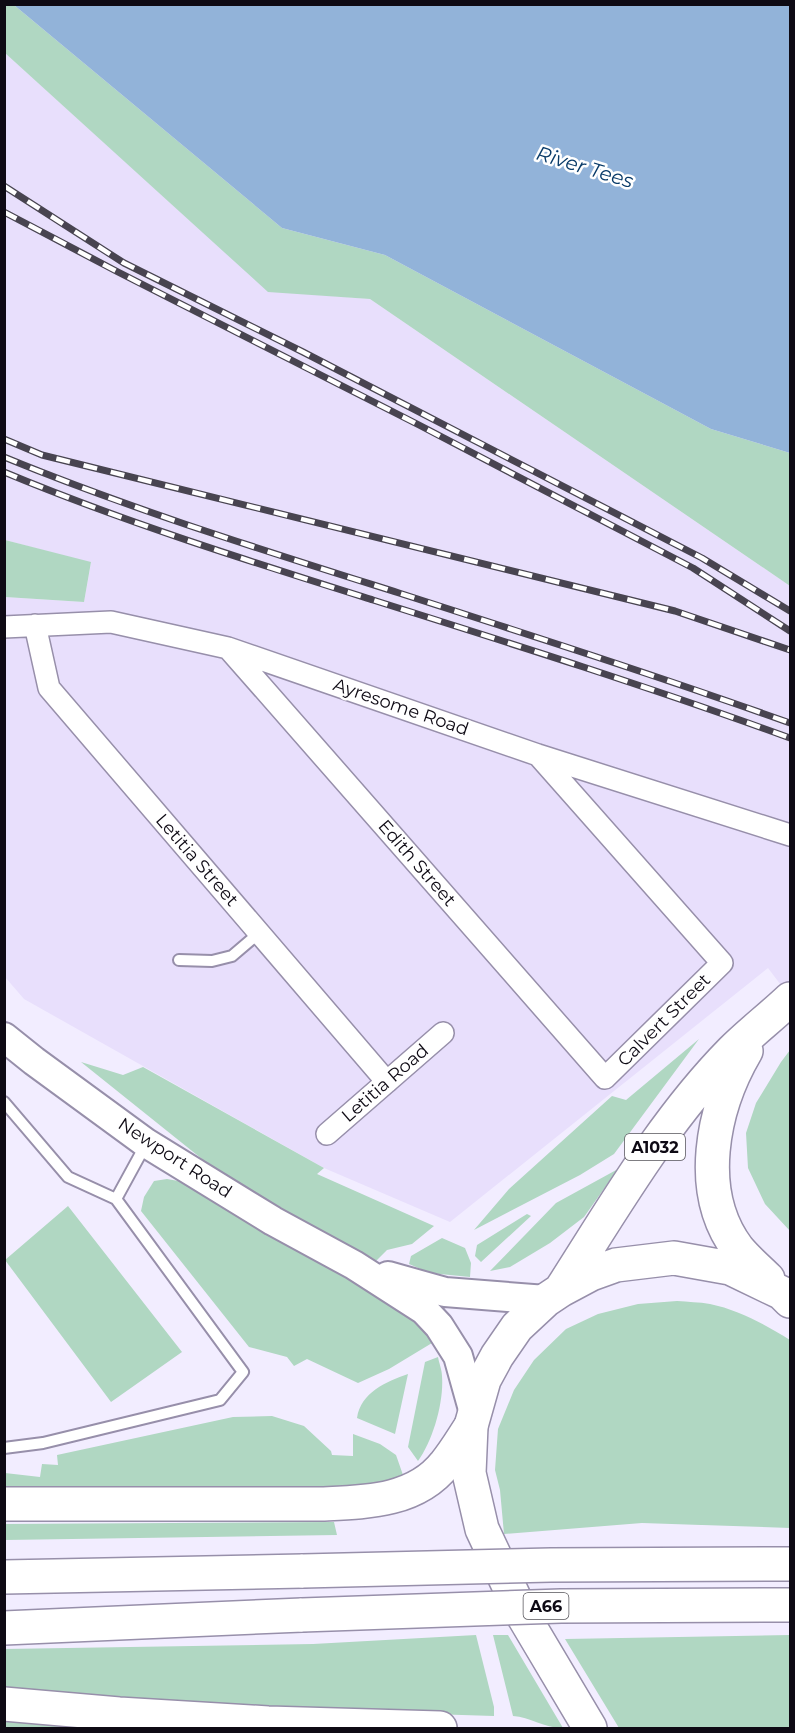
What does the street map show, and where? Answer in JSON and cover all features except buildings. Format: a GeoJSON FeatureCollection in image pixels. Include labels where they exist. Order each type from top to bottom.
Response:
{"type":"FeatureCollection","features":[{"type":"Feature","properties":{"kind":"main road","name":"A1032"},"geometry":{"type":"LineString","coordinates":[[553,1295],[689,1100],[733,1050],[779,1010]]}},
{"type":"Feature","properties":{"kind":"main road","name":"A1032"},"geometry":{"type":"LineString","coordinates":[[779,1010],[745,1054],[719,1115],[713,1144],[712,1178],[719,1213],[738,1249],[788,1298]]}},
{"type":"Feature","properties":{"kind":"main road","name":"Newport Road"},"geometry":{"type":"LineString","coordinates":[[4,1037],[146,1143],[273,1221],[354,1265],[424,1310],[439,1326],[458,1356],[473,1419]]}},
{"type":"Feature","properties":{"kind":"main road"},"geometry":{"type":"LineString","coordinates":[[590,1728],[521,1612],[482,1529],[469,1473],[473,1419],[484,1380],[496,1356],[517,1327],[553,1295],[591,1274],[616,1265],[674,1258],[730,1268],[788,1298]]}},
{"type":"Feature","properties":{"kind":"main road","name":"Newport Road"},"geometry":{"type":"LineString","coordinates":[[354,1265],[445,1292],[553,1295]]}},
{"type":"Feature","properties":{"kind":"main road"},"geometry":{"type":"LineString","coordinates":[[4,1504],[373,1502],[399,1496],[425,1483],[445,1466],[473,1419]]}},
{"type":"Feature","properties":{"kind":"main road"},"geometry":{"type":"LineString","coordinates":[[4,1577],[551,1565],[790,1564]]}},
{"type":"Feature","properties":{"kind":"main road","name":"A66"},"geometry":{"type":"LineString","coordinates":[[4,1628],[561,1606],[790,1605]]}},
{"type":"Feature","properties":{"kind":"main road"},"geometry":{"type":"LineString","coordinates":[[4,1704],[268,1723],[440,1728]]}},
{"type":"Feature","properties":{"kind":"street","name":"Ayresome Road"},"geometry":{"type":"LineString","coordinates":[[4,627],[111,622],[228,648],[538,755],[790,835]]}},
{"type":"Feature","properties":{"kind":"street","name":"Letitia Street"},"geometry":{"type":"LineString","coordinates":[[35,625],[49,688],[387,1082]]}},
{"type":"Feature","properties":{"kind":"street","name":"Edith Street"},"geometry":{"type":"LineString","coordinates":[[228,648],[605,1078]]}},
{"type":"Feature","properties":{"kind":"street","name":"Calvert Street"},"geometry":{"type":"LineString","coordinates":[[538,755],[722,963],[605,1078]]}},
{"type":"Feature","properties":{"kind":"street","name":"Letitia Road"},"geometry":{"type":"LineString","coordinates":[[327,1134],[443,1033]]}},
{"type":"Feature","properties":{"kind":"lane"},"geometry":{"type":"LineString","coordinates":[[179,960],[212,961],[232,956],[259,933]]}},
{"type":"Feature","properties":{"kind":"lane"},"geometry":{"type":"LineString","coordinates":[[4,1102],[68,1177],[116,1199],[243,1372],[220,1400],[43,1443],[4,1448]]}},
{"type":"Feature","properties":{"kind":"lane"},"geometry":{"type":"LineString","coordinates":[[116,1199],[146,1143]]}},
{"type":"Feature","properties":{"kind":"shaded area"},"geometry":{"type":"Polygon","coordinates":[[[5,53],[268,291],[370,299],[790,586],[790,997],[768,968],[450,1222],[324,1168],[24,999],[5,977],[4,597],[84,602],[91,563],[5,540],[5,53]]]}},
{"type":"Feature","properties":{"kind":"green space"},"geometry":{"type":"Polygon","coordinates":[[[5,5],[14,5],[282,228],[385,255],[711,429],[790,453],[790,586],[370,299],[268,292],[5,53],[5,5]]]}},
{"type":"Feature","properties":{"kind":"green space"},"geometry":{"type":"Polygon","coordinates":[[[5,540],[91,562],[84,602],[5,597],[5,540]]]}},
{"type":"Feature","properties":{"kind":"green space"},"geometry":{"type":"Polygon","coordinates":[[[699,1039],[614,1154],[580,1175],[474,1230],[509,1189],[612,1096],[626,1100],[699,1039]]]}},
{"type":"Feature","properties":{"kind":"green space"},"geometry":{"type":"Polygon","coordinates":[[[790,1050],[790,1231],[765,1204],[748,1168],[746,1133],[756,1103],[790,1050]]]}},
{"type":"Feature","properties":{"kind":"green space"},"geometry":{"type":"Polygon","coordinates":[[[81,1062],[123,1075],[143,1067],[324,1168],[317,1174],[434,1226],[412,1244],[387,1250],[374,1263],[227,1179],[81,1062]]]}},
{"type":"Feature","properties":{"kind":"green space"},"geometry":{"type":"Polygon","coordinates":[[[618,1169],[584,1217],[550,1243],[510,1267],[490,1271],[556,1203],[618,1169]]]}},
{"type":"Feature","properties":{"kind":"green space"},"geometry":{"type":"Polygon","coordinates":[[[167,1179],[184,1182],[292,1248],[398,1306],[422,1323],[432,1343],[389,1369],[358,1383],[307,1359],[294,1366],[287,1357],[249,1347],[141,1211],[144,1197],[154,1181],[167,1179]]]}},
{"type":"Feature","properties":{"kind":"green space"},"geometry":{"type":"Polygon","coordinates":[[[68,1206],[182,1352],[111,1402],[5,1260],[68,1206]]]}},
{"type":"Feature","properties":{"kind":"green space"},"geometry":{"type":"Polygon","coordinates":[[[527,1214],[531,1216],[481,1262],[475,1256],[477,1245],[527,1214]]]}},
{"type":"Feature","properties":{"kind":"green space"},"geometry":{"type":"Polygon","coordinates":[[[442,1238],[465,1248],[471,1263],[470,1277],[430,1273],[409,1264],[411,1256],[442,1238]]]}},
{"type":"Feature","properties":{"kind":"green space"},"geometry":{"type":"Polygon","coordinates":[[[677,1301],[710,1304],[731,1310],[790,1340],[790,1528],[642,1523],[504,1534],[500,1490],[495,1470],[498,1429],[514,1390],[534,1360],[566,1329],[598,1314],[638,1304],[677,1301]]]}},
{"type":"Feature","properties":{"kind":"green space"},"geometry":{"type":"Polygon","coordinates":[[[438,1357],[442,1371],[439,1409],[433,1432],[418,1461],[408,1447],[425,1362],[438,1357]]]}},
{"type":"Feature","properties":{"kind":"green space"},"geometry":{"type":"Polygon","coordinates":[[[408,1374],[395,1434],[357,1418],[359,1409],[369,1395],[383,1385],[408,1374]]]}},
{"type":"Feature","properties":{"kind":"green space"},"geometry":{"type":"Polygon","coordinates":[[[272,1416],[304,1426],[331,1451],[332,1455],[353,1456],[353,1434],[380,1444],[396,1455],[403,1475],[372,1491],[5,1492],[5,1473],[40,1477],[42,1464],[58,1465],[57,1455],[233,1417],[272,1416]]]}},
{"type":"Feature","properties":{"kind":"green space"},"geometry":{"type":"Polygon","coordinates":[[[334,1522],[337,1535],[5,1540],[5,1524],[334,1522]]]}},
{"type":"Feature","properties":{"kind":"green space"},"geometry":{"type":"Polygon","coordinates":[[[476,1635],[494,1707],[494,1716],[236,1708],[5,1689],[4,1649],[313,1644],[476,1635]]]}},
{"type":"Feature","properties":{"kind":"green space"},"geometry":{"type":"Polygon","coordinates":[[[493,1635],[508,1635],[563,1728],[551,1727],[513,1716],[493,1635]]]}},
{"type":"Feature","properties":{"kind":"green space"},"geometry":{"type":"Polygon","coordinates":[[[790,1635],[790,1728],[619,1728],[565,1639],[790,1635]]]}},
{"type":"Feature","properties":{"kind":"green space"},"geometry":{"type":"Polygon","coordinates":[[[4,1716],[112,1728],[5,1728],[4,1716]]]}},
{"type":"Feature","properties":{"kind":"water","name":"River Tees"},"geometry":{"type":"Polygon","coordinates":[[[14,5],[790,5],[790,453],[711,429],[385,255],[282,228],[14,5]]]}},
{"type":"Feature","properties":{"kind":"railway"},"geometry":{"type":"LineString","coordinates":[[4,186],[124,263],[303,352],[702,558],[790,611]]}},
{"type":"Feature","properties":{"kind":"railway"},"geometry":{"type":"LineString","coordinates":[[4,212],[693,568],[790,631]]}},
{"type":"Feature","properties":{"kind":"railway"},"geometry":{"type":"LineString","coordinates":[[4,439],[42,455],[675,611],[790,650]]}},
{"type":"Feature","properties":{"kind":"railway"},"geometry":{"type":"LineString","coordinates":[[4,457],[101,495],[200,529],[595,656],[790,723]]}},
{"type":"Feature","properties":{"kind":"railway"},"geometry":{"type":"LineString","coordinates":[[4,472],[95,508],[187,540],[583,667],[790,738]]}}]}
